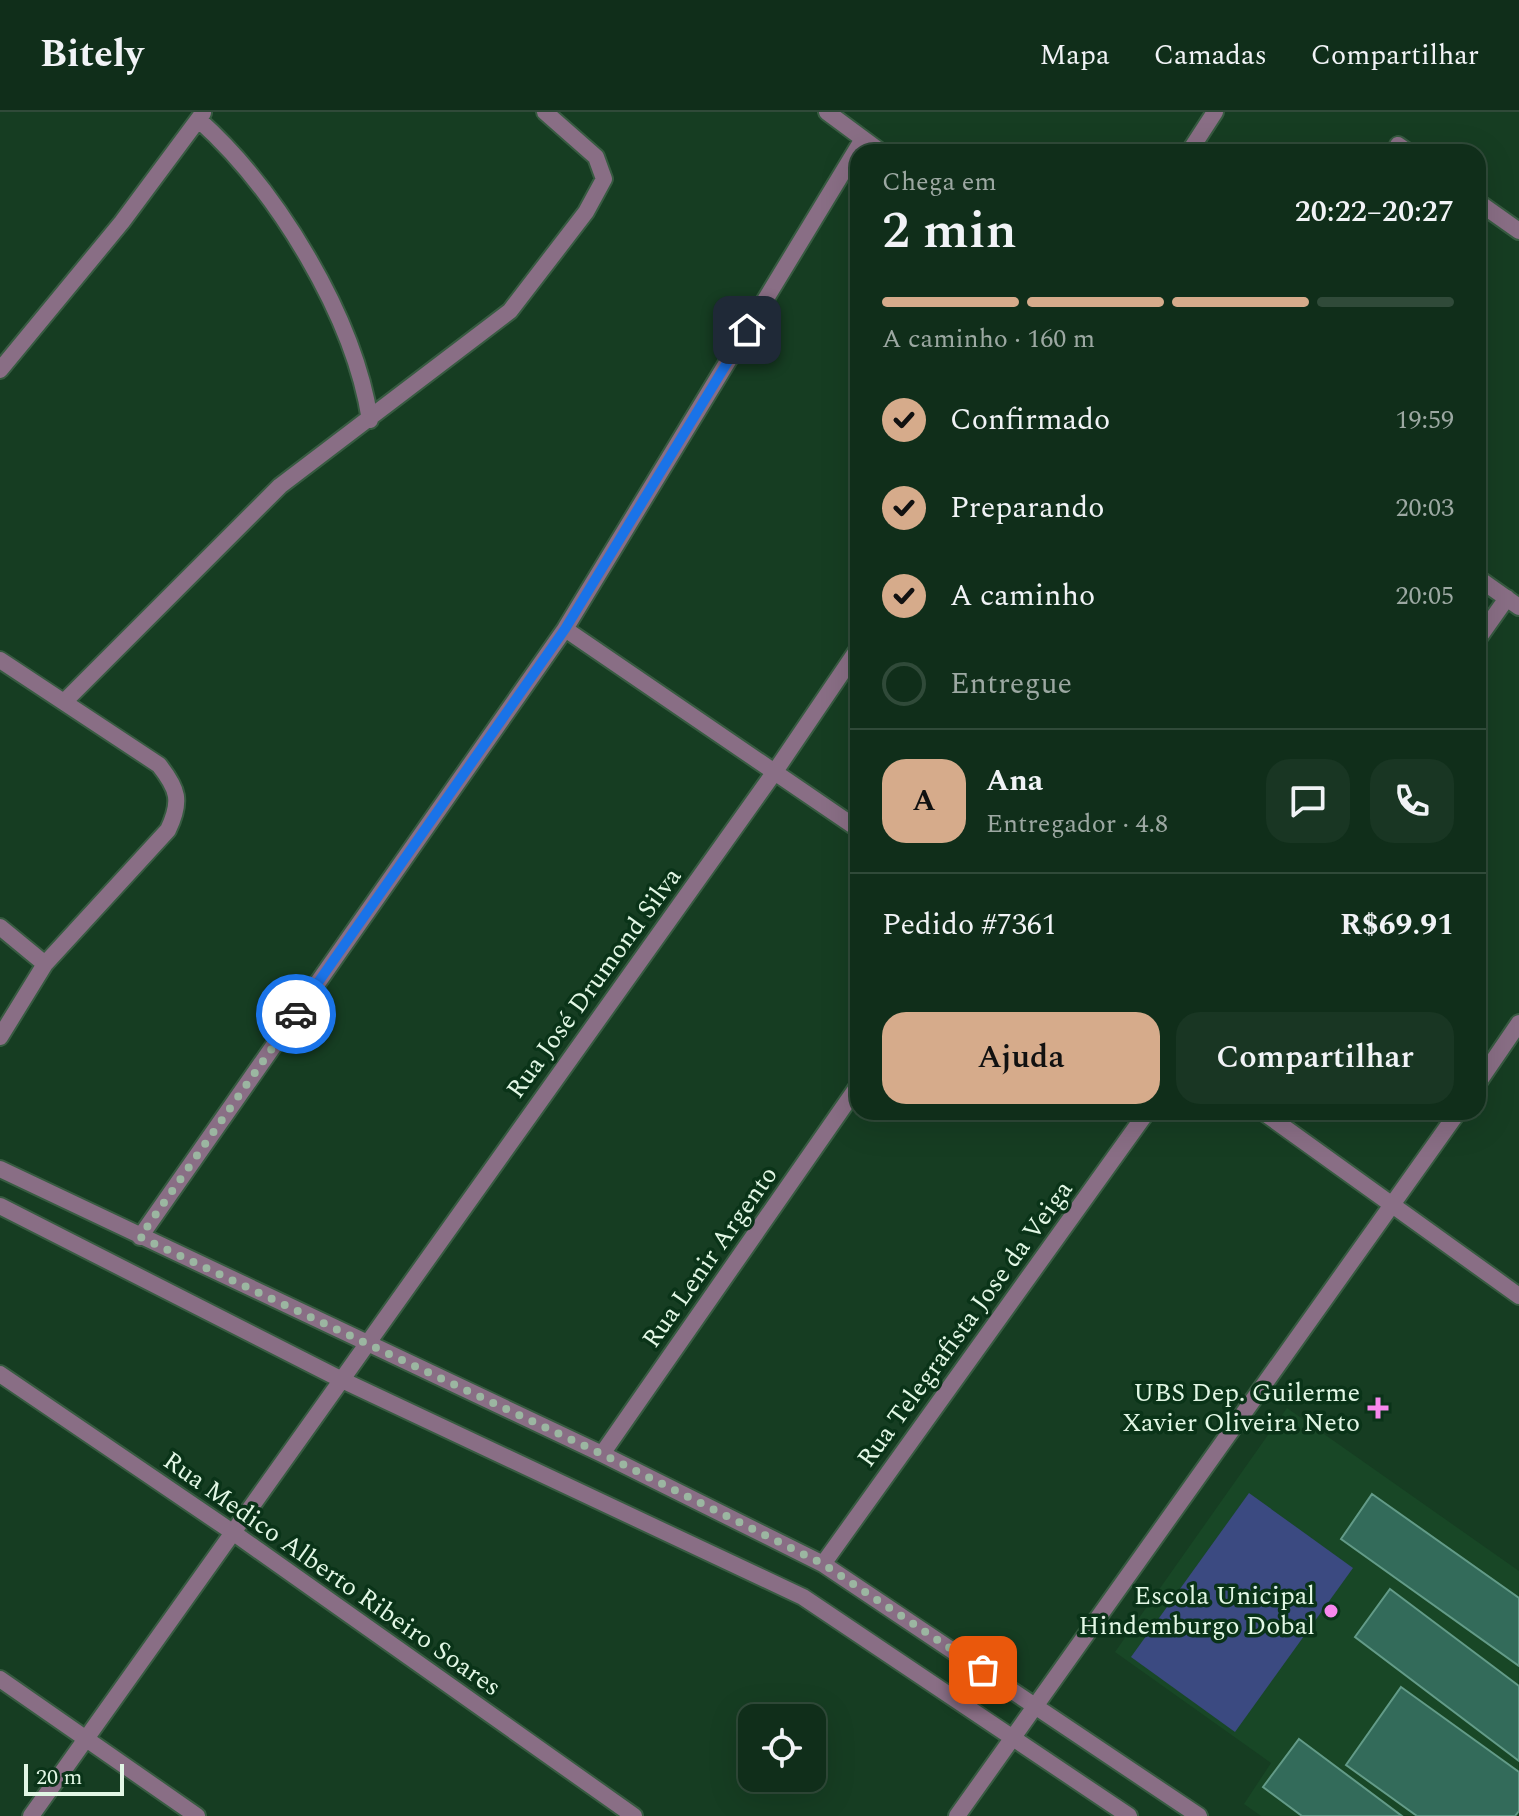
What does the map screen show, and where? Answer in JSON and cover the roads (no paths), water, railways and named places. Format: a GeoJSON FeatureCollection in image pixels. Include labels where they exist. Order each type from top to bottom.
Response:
{"type":"FeatureCollection","features":[{"type":"Feature","properties":{"kind":"street"},"geometry":{"type":"LineString","coordinates":[[64,702],[280,486],[510,311],[586,212],[604,179],[596,157],[545,112]]}},
{"type":"Feature","properties":{"kind":"street"},"geometry":{"type":"LineString","coordinates":[[827,112],[870,144]]}},
{"type":"Feature","properties":{"kind":"street"},"geometry":{"type":"LineString","coordinates":[[1194,144],[1215,112]]}},
{"type":"Feature","properties":{"kind":"street"},"geometry":{"type":"LineString","coordinates":[[0,370],[122,222],[202,116],[250,173],[320,279],[354,349],[370,420]]}},
{"type":"Feature","properties":{"kind":"street"},"geometry":{"type":"LineString","coordinates":[[860,144],[863,139]]}},
{"type":"Feature","properties":{"kind":"street"},"geometry":{"type":"LineString","coordinates":[[140,1237],[565,629],[850,160]]}},
{"type":"Feature","properties":{"kind":"street"},"geometry":{"type":"LineString","coordinates":[[1486,208],[1519,231]]}},
{"type":"Feature","properties":{"kind":"street"},"geometry":{"type":"LineString","coordinates":[[1486,584],[1513,603],[1486,631]]}},
{"type":"Feature","properties":{"kind":"street"},"geometry":{"type":"LineString","coordinates":[[565,629],[850,823]]}},
{"type":"Feature","properties":{"kind":"street"},"geometry":{"type":"LineString","coordinates":[[0,660],[159,765],[177,788],[179,808],[168,830],[45,964],[0,1037]]}},
{"type":"Feature","properties":{"kind":"street","name":"Rua José Drumond Silva"},"geometry":{"type":"LineString","coordinates":[[31,1816],[231,1531],[776,770],[850,661]]}},
{"type":"Feature","properties":{"kind":"street"},"geometry":{"type":"LineString","coordinates":[[0,927],[45,964]]}},
{"type":"Feature","properties":{"kind":"street"},"geometry":{"type":"LineString","coordinates":[[1486,1071],[1519,1023]]}},
{"type":"Feature","properties":{"kind":"street","name":"Rua Lenir Argento"},"geometry":{"type":"LineString","coordinates":[[602,1454],[850,1098]]}},
{"type":"Feature","properties":{"kind":"street","name":"Rua Telegrafista Jose da Veiga"},"geometry":{"type":"LineString","coordinates":[[823,1564],[1141,1120]]}},
{"type":"Feature","properties":{"kind":"street"},"geometry":{"type":"LineString","coordinates":[[1274,1120],[1519,1296]]}},
{"type":"Feature","properties":{"kind":"street"},"geometry":{"type":"LineString","coordinates":[[957,1816],[1453,1120]]}},
{"type":"Feature","properties":{"kind":"street"},"geometry":{"type":"LineString","coordinates":[[0,1169],[602,1454],[823,1564],[1199,1816]]}},
{"type":"Feature","properties":{"kind":"street"},"geometry":{"type":"LineString","coordinates":[[0,1206],[342,1380],[803,1597],[1129,1816]]}},
{"type":"Feature","properties":{"kind":"street","name":"Rua Medico Alberto Ribeiro Soares"},"geometry":{"type":"LineString","coordinates":[[0,1374],[231,1531],[634,1816]]}},
{"type":"Feature","properties":{"kind":"street"},"geometry":{"type":"LineString","coordinates":[[0,1679],[197,1816]]}},
{"type":"Feature","properties":{"kind":"place","name":"UBS Dep. Guilerme Xavier Oliveira Neto"},"geometry":{"type":"Point","coordinates":[1378,1408]}},
{"type":"Feature","properties":{"kind":"place","name":"Escola Unicipal Hindemburgo Dobal"},"geometry":{"type":"Point","coordinates":[1331,1611]}}]}
